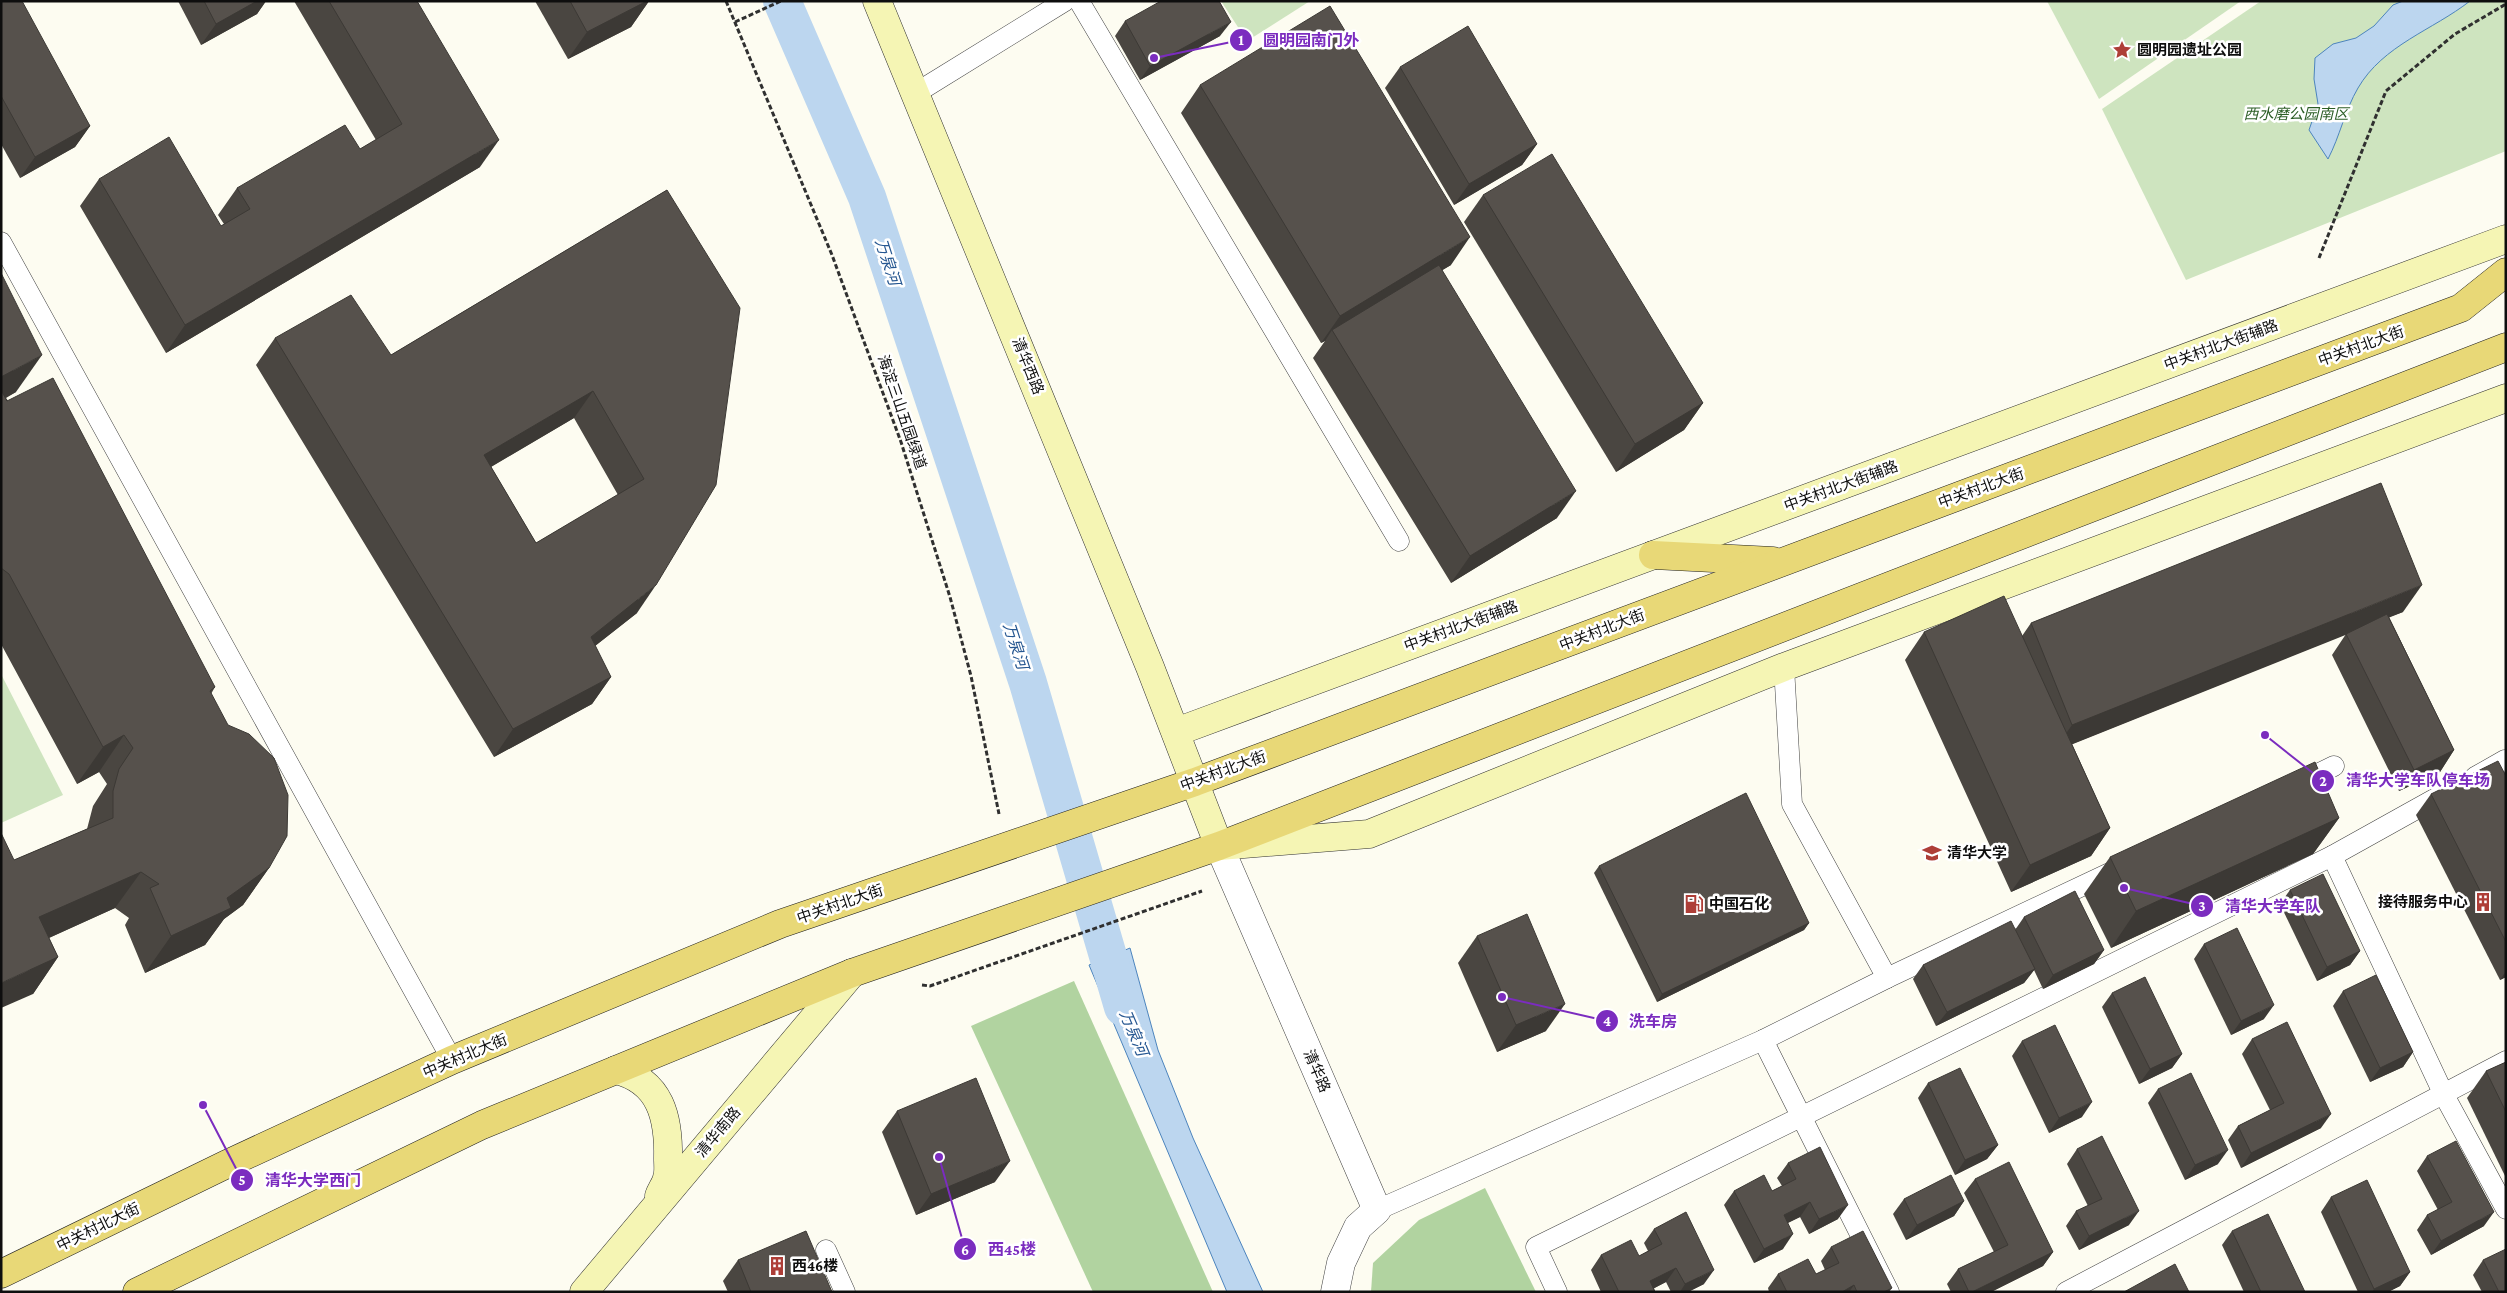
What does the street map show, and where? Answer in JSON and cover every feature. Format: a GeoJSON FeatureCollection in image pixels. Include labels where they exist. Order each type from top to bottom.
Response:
{"type":"FeatureCollection","features":[{"type":"Feature","properties":{"kind":"main road","name":"中关村北大街"},"geometry":{"type":"LineString","coordinates":[[1,1274],[227,1164],[452,1060],[780,924],[1195,782],[2461,308],[2506,272]]}},
{"type":"Feature","properties":{"kind":"main road"},"geometry":{"type":"LineString","coordinates":[[137,1292],[482,1125],[852,973],[1219,846],[2506,348]]}},
{"type":"Feature","properties":{"kind":"main road"},"geometry":{"type":"LineString","coordinates":[[1653,555],[1784,561]]}},
{"type":"Feature","properties":{"kind":"street","name":"清华西路"},"geometry":{"type":"LineString","coordinates":[[877,1],[1176,732],[1219,846]]}},
{"type":"Feature","properties":{"kind":"street","name":"中关村北大街辅路"},"geometry":{"type":"LineString","coordinates":[[1176,732],[2506,239]]}},
{"type":"Feature","properties":{"kind":"street"},"geometry":{"type":"LineString","coordinates":[[1219,846],[1369,834],[1784,667],[2506,398]]}},
{"type":"Feature","properties":{"kind":"street","name":"清华路"},"geometry":{"type":"LineString","coordinates":[[1219,846],[1377,1210]]}},
{"type":"Feature","properties":{"kind":"street","name":"清华南路"},"geometry":{"type":"LineString","coordinates":[[584,1292],[852,973]]}},
{"type":"Feature","properties":{"kind":"street"},"geometry":{"type":"LineString","coordinates":[[616,1070],[629,1073],[648,1088],[663,1107],[669,1137],[668,1177],[652,1210]]}},
{"type":"Feature","properties":{"kind":"street"},"geometry":{"type":"LineString","coordinates":[[1335,1292],[1341,1264],[1358,1227],[1377,1210]]}},
{"type":"Feature","properties":{"kind":"lane"},"geometry":{"type":"LineString","coordinates":[[916,93],[1065,1]]}},
{"type":"Feature","properties":{"kind":"lane"},"geometry":{"type":"LineString","coordinates":[[1079,1],[1399,541]]}},
{"type":"Feature","properties":{"kind":"lane"},"geometry":{"type":"LineString","coordinates":[[1,242],[452,1060]]}},
{"type":"Feature","properties":{"kind":"lane","name":"中关村北大街"},"geometry":{"type":"LineString","coordinates":[[2461,308],[2506,292]]}},
{"type":"Feature","properties":{"kind":"lane"},"geometry":{"type":"LineString","coordinates":[[1784,667],[1792,804],[1887,978]]}},
{"type":"Feature","properties":{"kind":"lane"},"geometry":{"type":"LineString","coordinates":[[1557,1292],[1536,1247],[2332,856],[2505,760]]}},
{"type":"Feature","properties":{"kind":"lane"},"geometry":{"type":"LineString","coordinates":[[2280,792],[2334,766]]}},
{"type":"Feature","properties":{"kind":"lane"},"geometry":{"type":"LineString","coordinates":[[2332,856],[2444,1095],[2506,1209]]}},
{"type":"Feature","properties":{"kind":"lane"},"geometry":{"type":"LineString","coordinates":[[1377,1210],[1763,1040],[1887,978],[2137,860]]}},
{"type":"Feature","properties":{"kind":"lane"},"geometry":{"type":"LineString","coordinates":[[1763,1040],[1889,1292]]}},
{"type":"Feature","properties":{"kind":"lane"},"geometry":{"type":"LineString","coordinates":[[2066,1292],[2506,1061]]}},
{"type":"Feature","properties":{"kind":"lane"},"geometry":{"type":"LineString","coordinates":[[826,1250],[844,1292]]}},
{"type":"Feature","properties":{"kind":"path","name":"海淀三山五园绿道"},"geometry":{"type":"LineString","coordinates":[[726,1],[832,256],[901,442],[950,597],[971,676],[1005,847]]}},
{"type":"Feature","properties":{"kind":"path"},"geometry":{"type":"LineString","coordinates":[[735,22],[781,1]]}},
{"type":"Feature","properties":{"kind":"path"},"geometry":{"type":"LineString","coordinates":[[2319,258],[2386,91],[2455,34],[2506,4]]}},
{"type":"Feature","properties":{"kind":"path"},"geometry":{"type":"LineString","coordinates":[[1039,948],[1142,912]]}},
{"type":"Feature","properties":{"kind":"green space"},"geometry":{"type":"Polygon","coordinates":[[[1221,1],[1310,1],[1247,41],[1221,1]]]}},
{"type":"Feature","properties":{"kind":"green space","name":"圆明园遗址公园"},"geometry":{"type":"Polygon","coordinates":[[[2047,1],[2241,1],[2099,99],[2047,1]]]}},
{"type":"Feature","properties":{"kind":"green space","name":"西水磨公园南区"},"geometry":{"type":"Polygon","coordinates":[[[2261,1],[2506,1],[2506,151],[2186,280],[2102,109],[2261,1]]]}},
{"type":"Feature","properties":{"kind":"green space"},"geometry":{"type":"Polygon","coordinates":[[[1,674],[63,795],[1,823],[1,674]]]}},
{"type":"Feature","properties":{"kind":"green space"},"geometry":{"type":"Polygon","coordinates":[[[1074,981],[1213,1292],[1093,1292],[971,1026],[1074,981]]]}},
{"type":"Feature","properties":{"kind":"green space"},"geometry":{"type":"Polygon","coordinates":[[[1485,1188],[1536,1292],[1371,1292],[1373,1263],[1419,1220],[1485,1188]]]}},
{"type":"Feature","properties":{"kind":"water"},"geometry":{"type":"Polygon","coordinates":[[[2403,1],[2470,1],[2395,49],[2368,73],[2353,96],[2328,159],[2309,130],[2318,104],[2314,79],[2315,58],[2333,44],[2356,38],[2374,26],[2393,5],[2403,1]]]}},
{"type":"Feature","properties":{"kind":"water"},"geometry":{"type":"Polygon","coordinates":[[[1130,948],[1158,1050],[1193,1138],[1263,1292],[1227,1292],[1089,965],[1130,948]]]}},
{"type":"Feature","properties":{"kind":"building"},"geometry":{"type":"Polygon","coordinates":[[[1,1],[22,1],[90,126],[35,157],[1,96],[1,1]]]}},
{"type":"Feature","properties":{"kind":"building"},"geometry":{"type":"Polygon","coordinates":[[[204,1],[257,1],[216,24],[204,1]]]}},
{"type":"Feature","properties":{"kind":"building"},"geometry":{"type":"Polygon","coordinates":[[[329,1],[417,1],[499,140],[185,325],[99,179],[169,137],[221,226],[250,209],[237,188],[345,125],[360,149],[402,124],[329,1]]]}},
{"type":"Feature","properties":{"kind":"building"},"geometry":{"type":"Polygon","coordinates":[[[570,1],[647,1],[587,32],[570,1]]]}},
{"type":"Feature","properties":{"kind":"building"},"geometry":{"type":"Polygon","coordinates":[[[1161,1],[1219,1],[1231,22],[1150,66],[1125,21],[1161,1]]]}},
{"type":"Feature","properties":{"kind":"building"},"geometry":{"type":"Polygon","coordinates":[[[1330,6],[1470,237],[1340,316],[1200,85],[1330,6]]]}},
{"type":"Feature","properties":{"kind":"building"},"geometry":{"type":"Polygon","coordinates":[[[1468,26],[1537,144],[1469,184],[1400,67],[1468,26]]]}},
{"type":"Feature","properties":{"kind":"building"},"geometry":{"type":"Polygon","coordinates":[[[1552,154],[1703,403],[1635,444],[1483,195],[1552,154]]]}},
{"type":"Feature","properties":{"kind":"building"},"geometry":{"type":"Polygon","coordinates":[[[667,190],[740,308],[716,485],[656,585],[591,637],[611,677],[513,729],[275,338],[351,295],[391,355],[667,190]],[[593,391],[484,455],[536,543],[644,479],[593,391]]]}},
{"type":"Feature","properties":{"kind":"building"},"geometry":{"type":"Polygon","coordinates":[[[1439,265],[1576,491],[1470,556],[1332,330],[1439,265]]]}},
{"type":"Feature","properties":{"kind":"building"},"geometry":{"type":"Polygon","coordinates":[[[1,273],[42,355],[1,377],[1,273]]]}},
{"type":"Feature","properties":{"kind":"building"},"geometry":{"type":"Polygon","coordinates":[[[53,378],[215,687],[210,691],[228,725],[249,734],[274,758],[288,795],[287,836],[269,868],[227,898],[231,908],[171,936],[150,888],[159,884],[141,872],[39,917],[58,957],[1,983],[1,833],[14,860],[113,818],[113,791],[119,769],[133,748],[124,735],[103,747],[9,574],[1,568],[1,390],[7,401],[53,378]]]}},
{"type":"Feature","properties":{"kind":"building"},"geometry":{"type":"Polygon","coordinates":[[[2381,483],[2422,585],[2072,725],[2031,623],[2381,483]]]}},
{"type":"Feature","properties":{"kind":"building"},"geometry":{"type":"Polygon","coordinates":[[[2004,596],[2110,828],[2030,865],[1924,632],[2004,596]]]}},
{"type":"Feature","properties":{"kind":"building"},"geometry":{"type":"Polygon","coordinates":[[[2387,614],[2454,750],[2414,770],[2346,634],[2387,614]]]}},
{"type":"Feature","properties":{"kind":"building"},"geometry":{"type":"Polygon","coordinates":[[[2498,761],[2506,776],[2506,942],[2431,794],[2498,761]]]}},
{"type":"Feature","properties":{"kind":"building"},"geometry":{"type":"Polygon","coordinates":[[[2315,762],[2339,818],[2136,911],[2110,857],[2315,762]]]}},
{"type":"Feature","properties":{"kind":"building"},"geometry":{"type":"Polygon","coordinates":[[[1746,793],[1809,923],[1662,994],[1599,866],[1746,793]]]}},
{"type":"Feature","properties":{"kind":"building"},"geometry":{"type":"Polygon","coordinates":[[[2323,874],[2360,951],[2327,967],[2290,890],[2323,874]]]}},
{"type":"Feature","properties":{"kind":"building"},"geometry":{"type":"Polygon","coordinates":[[[2075,891],[2104,950],[2053,975],[2024,917],[2075,891]]]}},
{"type":"Feature","properties":{"kind":"building"},"geometry":{"type":"Polygon","coordinates":[[[1527,914],[1565,1004],[1516,1025],[1477,936],[1527,914]]]}},
{"type":"Feature","properties":{"kind":"building"},"geometry":{"type":"Polygon","coordinates":[[[2011,921],[2035,969],[1947,1012],[1923,965],[2011,921]]]}},
{"type":"Feature","properties":{"kind":"building"},"geometry":{"type":"Polygon","coordinates":[[[2237,928],[2274,1005],[2241,1021],[2204,944],[2237,928]]]}},
{"type":"Feature","properties":{"kind":"building"},"geometry":{"type":"Polygon","coordinates":[[[2376,975],[2413,1052],[2380,1068],[2343,991],[2376,975]]]}},
{"type":"Feature","properties":{"kind":"building"},"geometry":{"type":"Polygon","coordinates":[[[2145,977],[2182,1054],[2150,1069],[2112,993],[2145,977]]]}},
{"type":"Feature","properties":{"kind":"building"},"geometry":{"type":"Polygon","coordinates":[[[2287,1022],[2331,1114],[2251,1153],[2238,1126],[2284,1103],[2252,1039],[2287,1022]]]}},
{"type":"Feature","properties":{"kind":"building"},"geometry":{"type":"Polygon","coordinates":[[[2055,1025],[2092,1102],[2059,1118],[2022,1041],[2055,1025]]]}},
{"type":"Feature","properties":{"kind":"building"},"geometry":{"type":"Polygon","coordinates":[[[2506,1062],[2506,1112],[2486,1071],[2506,1062]]]}},
{"type":"Feature","properties":{"kind":"building"},"geometry":{"type":"Polygon","coordinates":[[[1960,1068],[1998,1145],[1965,1160],[1928,1083],[1960,1068]]]}},
{"type":"Feature","properties":{"kind":"building"},"geometry":{"type":"Polygon","coordinates":[[[2191,1073],[2228,1150],[2195,1165],[2158,1089],[2191,1073]]]}},
{"type":"Feature","properties":{"kind":"building"},"geometry":{"type":"Polygon","coordinates":[[[976,1078],[1010,1161],[931,1194],[897,1111],[976,1078]]]}},
{"type":"Feature","properties":{"kind":"building"},"geometry":{"type":"Polygon","coordinates":[[[2102,1136],[2139,1211],[2089,1236],[2076,1211],[2102,1199],[2077,1149],[2102,1136]]]}},
{"type":"Feature","properties":{"kind":"building"},"geometry":{"type":"Polygon","coordinates":[[[2456,1141],[2494,1212],[2441,1241],[2427,1215],[2452,1202],[2427,1156],[2456,1141]]]}},
{"type":"Feature","properties":{"kind":"building"},"geometry":{"type":"Polygon","coordinates":[[[1820,1147],[1848,1205],[1819,1219],[1810,1202],[1784,1215],[1793,1234],[1764,1249],[1734,1191],[1764,1175],[1772,1191],[1796,1179],[1788,1163],[1820,1147]]]}},
{"type":"Feature","properties":{"kind":"building"},"geometry":{"type":"Polygon","coordinates":[[[2009,1162],[2053,1252],[1969,1292],[1958,1269],[2008,1245],[1975,1179],[2009,1162]]]}},
{"type":"Feature","properties":{"kind":"building"},"geometry":{"type":"Polygon","coordinates":[[[1951,1175],[1964,1201],[1917,1225],[1904,1199],[1951,1175]]]}},
{"type":"Feature","properties":{"kind":"building"},"geometry":{"type":"Polygon","coordinates":[[[2367,1180],[2410,1272],[2374,1289],[2331,1197],[2367,1180]]]}},
{"type":"Feature","properties":{"kind":"building"},"geometry":{"type":"Polygon","coordinates":[[[1686,1212],[1714,1270],[1685,1284],[1676,1268],[1650,1281],[1655,1292],[1619,1292],[1601,1255],[1631,1240],[1639,1256],[1662,1244],[1654,1229],[1686,1212]]]}},
{"type":"Feature","properties":{"kind":"building"},"geometry":{"type":"Polygon","coordinates":[[[2268,1214],[2305,1292],[2261,1292],[2232,1231],[2268,1214]]]}},
{"type":"Feature","properties":{"kind":"building"},"geometry":{"type":"Polygon","coordinates":[[[806,1231],[832,1292],[751,1292],[738,1260],[806,1231]]]}},
{"type":"Feature","properties":{"kind":"building"},"geometry":{"type":"Polygon","coordinates":[[[1863,1231],[1892,1288],[1884,1292],[1857,1292],[1854,1285],[1842,1292],[1787,1292],[1778,1274],[1808,1259],[1816,1274],[1839,1263],[1831,1247],[1863,1231]]]}},
{"type":"Feature","properties":{"kind":"building"},"geometry":{"type":"Polygon","coordinates":[[[2506,1249],[2506,1292],[2499,1292],[2483,1260],[2506,1249]]]}},
{"type":"Feature","properties":{"kind":"building"},"geometry":{"type":"Polygon","coordinates":[[[2175,1264],[2189,1292],[2124,1292],[2175,1264]]]}},
{"type":"Feature","properties":{"kind":"waterway","name":"万泉河"},"geometry":{"type":"LineString","coordinates":[[782,1],[867,197],[1028,683],[1123,1007]]}},
{"type":"Feature","properties":{"kind":"place","name":"圆明园遗址公园"},"geometry":{"type":"Point","coordinates":[2122,50]}},
{"type":"Feature","properties":{"kind":"place","name":"圆明园南门外"},"geometry":{"type":"Point","coordinates":[1154,58]}},
{"type":"Feature","properties":{"kind":"place","name":"清华大学车队停车场"},"geometry":{"type":"Point","coordinates":[2265,735]}},
{"type":"Feature","properties":{"kind":"place","name":"清华大学"},"geometry":{"type":"Point","coordinates":[1932,853]}},
{"type":"Feature","properties":{"kind":"place","name":"清华大学车队"},"geometry":{"type":"Point","coordinates":[2124,888]}},
{"type":"Feature","properties":{"kind":"place","name":"接待服务中心"},"geometry":{"type":"Point","coordinates":[2483,902]}},
{"type":"Feature","properties":{"kind":"place","name":"中国石化"},"geometry":{"type":"Point","coordinates":[1694,904]}},
{"type":"Feature","properties":{"kind":"place","name":"洗车房"},"geometry":{"type":"Point","coordinates":[1502,997]}},
{"type":"Feature","properties":{"kind":"place","name":"清华大学西门"},"geometry":{"type":"Point","coordinates":[203,1105]}},
{"type":"Feature","properties":{"kind":"place","name":"西45楼"},"geometry":{"type":"Point","coordinates":[939,1157]}},
{"type":"Feature","properties":{"kind":"place","name":"西46楼"},"geometry":{"type":"Point","coordinates":[777,1266]}}]}
